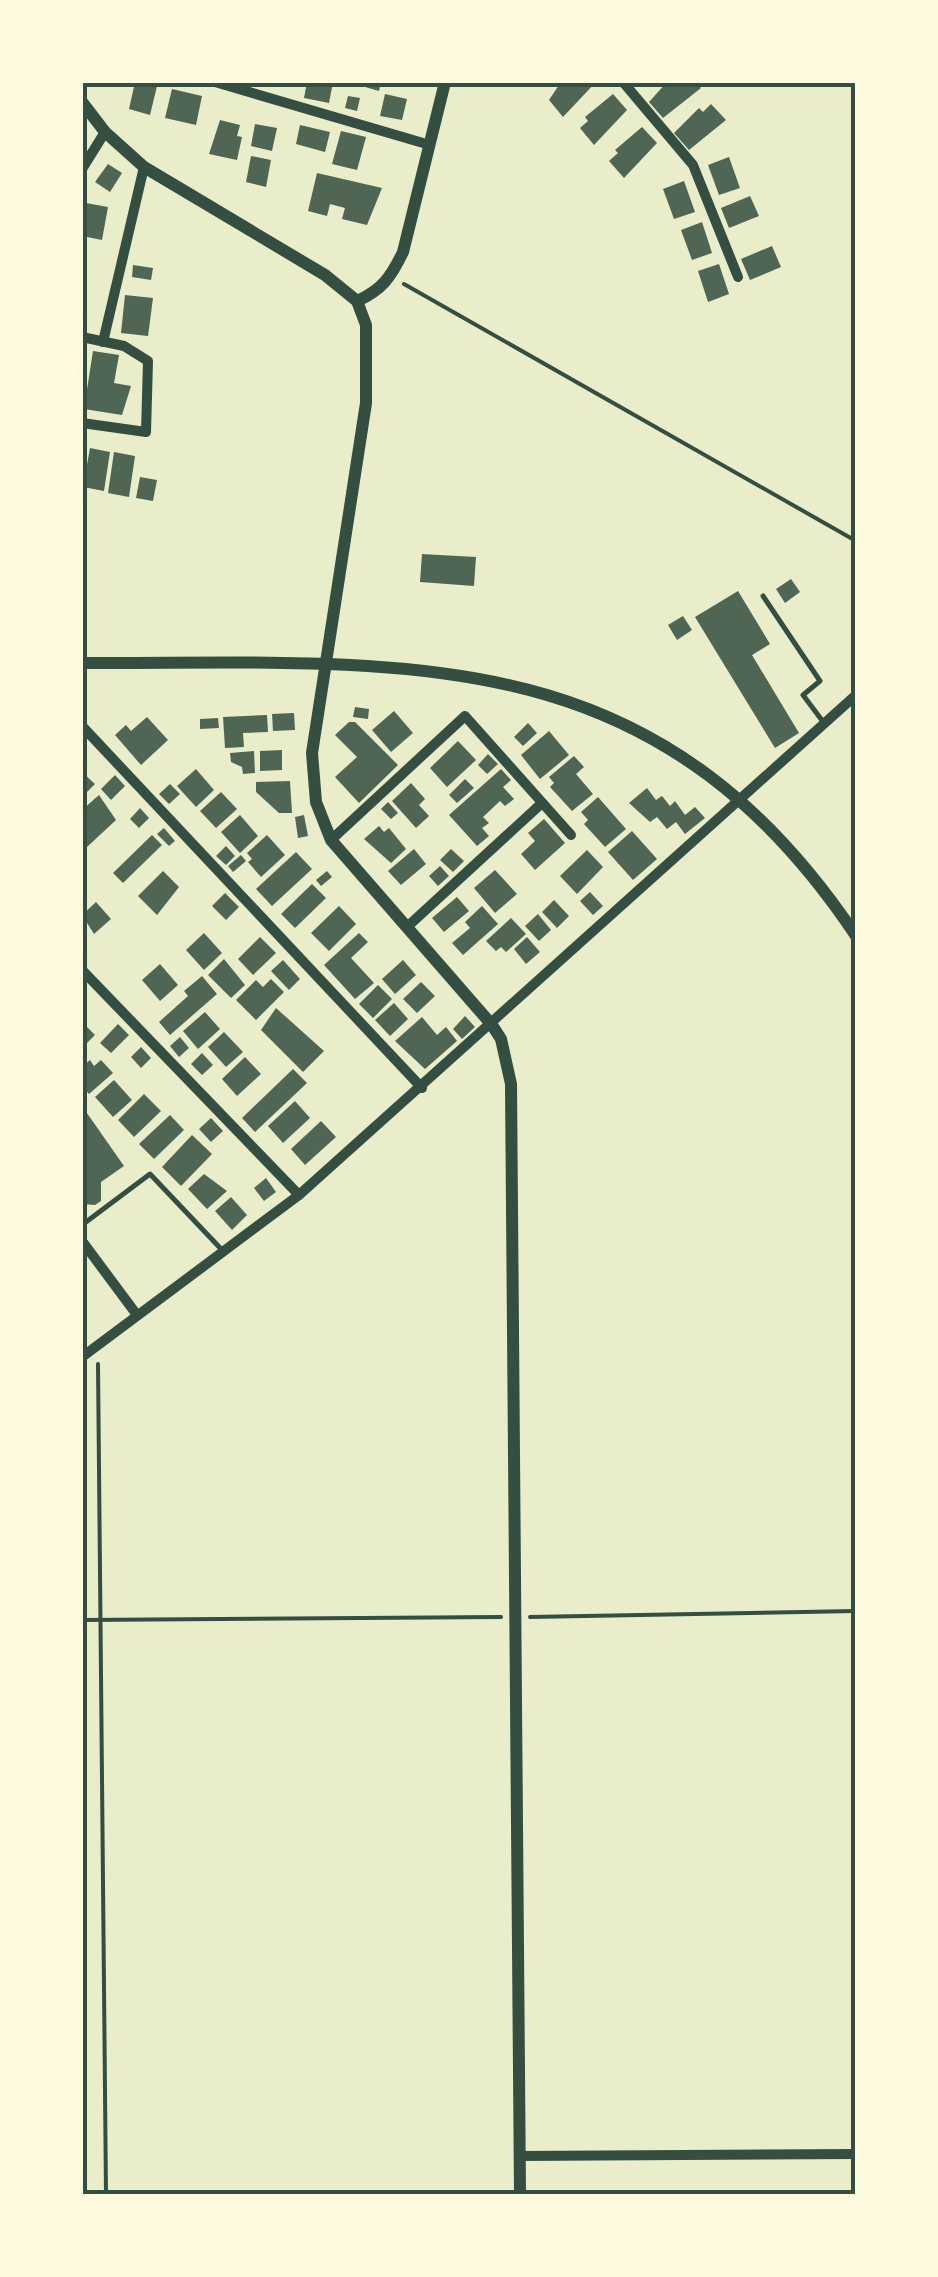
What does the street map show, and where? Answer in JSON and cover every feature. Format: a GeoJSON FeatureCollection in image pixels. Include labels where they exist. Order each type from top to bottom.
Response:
{"type":"FeatureCollection","features":[{"type":"Feature","properties":{"kind":"street"},"geometry":{"type":"LineString","coordinates":[[215,82],[430,144]]}},
{"type":"Feature","properties":{"kind":"street"},"geometry":{"type":"LineString","coordinates":[[357,301],[376,293],[392,276],[407,236],[445,82]]}},
{"type":"Feature","properties":{"kind":"street"},"geometry":{"type":"LineString","coordinates":[[623,82],[693,165],[738,276]]}},
{"type":"Feature","properties":{"kind":"street"},"geometry":{"type":"LineString","coordinates":[[82,102],[105,132],[144,167],[325,275],[357,301],[369,353],[366,402],[312,752],[312,778],[321,822],[330,840],[492,1024],[506,1058],[513,1112],[520,2194]]}},
{"type":"Feature","properties":{"kind":"street"},"geometry":{"type":"LineString","coordinates":[[82,169],[105,132]]}},
{"type":"Feature","properties":{"kind":"street"},"geometry":{"type":"LineString","coordinates":[[103,342],[144,167]]}},
{"type":"Feature","properties":{"kind":"street"},"geometry":{"type":"LineString","coordinates":[[82,337],[124,346],[148,361],[146,432],[82,423]]}},
{"type":"Feature","properties":{"kind":"street"},"geometry":{"type":"LineString","coordinates":[[82,663],[326,664],[443,671],[538,690],[625,724],[680,754],[738,796],[819,883],[856,936]]}},
{"type":"Feature","properties":{"kind":"street"},"geometry":{"type":"LineString","coordinates":[[82,1357],[298,1195],[422,1088],[738,796],[856,695]]}},
{"type":"Feature","properties":{"kind":"street"},"geometry":{"type":"LineString","coordinates":[[330,840],[465,716],[571,835]]}},
{"type":"Feature","properties":{"kind":"street"},"geometry":{"type":"LineString","coordinates":[[82,726],[422,1088]]}},
{"type":"Feature","properties":{"kind":"street"},"geometry":{"type":"LineString","coordinates":[[407,927],[542,803]]}},
{"type":"Feature","properties":{"kind":"street"},"geometry":{"type":"LineString","coordinates":[[82,970],[298,1195]]}},
{"type":"Feature","properties":{"kind":"street"},"geometry":{"type":"LineString","coordinates":[[82,1241],[137,1316]]}},
{"type":"Feature","properties":{"kind":"street"},"geometry":{"type":"LineString","coordinates":[[520,2156],[856,2154]]}},
{"type":"Feature","properties":{"kind":"lane"},"geometry":{"type":"LineString","coordinates":[[763,596],[820,681],[803,694],[824,723]]}},
{"type":"Feature","properties":{"kind":"lane"},"geometry":{"type":"LineString","coordinates":[[82,1225],[150,1174],[222,1252]]}},
{"type":"Feature","properties":{"kind":"path"},"geometry":{"type":"LineString","coordinates":[[392,276],[856,542]]}},
{"type":"Feature","properties":{"kind":"path"},"geometry":{"type":"LineString","coordinates":[[98,1346],[106,2194]]}},
{"type":"Feature","properties":{"kind":"path"},"geometry":{"type":"LineString","coordinates":[[82,1620],[856,1611]]}},
{"type":"Feature","properties":{"kind":"building"},"geometry":{"type":"Polygon","coordinates":[[[135,82],[158,82],[150,115],[129,109],[135,82]]]}},
{"type":"Feature","properties":{"kind":"building"},"geometry":{"type":"Polygon","coordinates":[[[307,82],[333,82],[329,103],[304,98],[307,82]]]}},
{"type":"Feature","properties":{"kind":"building"},"geometry":{"type":"Polygon","coordinates":[[[348,82],[381,82],[379,91],[348,82]]]}},
{"type":"Feature","properties":{"kind":"building"},"geometry":{"type":"Polygon","coordinates":[[[561,82],[596,82],[563,117],[549,100],[561,82]]]}},
{"type":"Feature","properties":{"kind":"building"},"geometry":{"type":"Polygon","coordinates":[[[667,82],[695,82],[701,88],[663,118],[649,102],[667,82]]]}},
{"type":"Feature","properties":{"kind":"building"},"geometry":{"type":"Polygon","coordinates":[[[172,89],[202,96],[196,125],[165,118],[172,89]]]}},
{"type":"Feature","properties":{"kind":"building"},"geometry":{"type":"Polygon","coordinates":[[[385,94],[407,99],[402,120],[380,116],[385,94]]]}},
{"type":"Feature","properties":{"kind":"building"},"geometry":{"type":"Polygon","coordinates":[[[613,94],[627,110],[594,145],[580,128],[588,121],[585,117],[613,94]]]}},
{"type":"Feature","properties":{"kind":"building"},"geometry":{"type":"Polygon","coordinates":[[[348,96],[360,98],[357,111],[345,108],[348,96]]]}},
{"type":"Feature","properties":{"kind":"building"},"geometry":{"type":"Polygon","coordinates":[[[711,104],[726,120],[689,150],[674,133],[699,108],[703,112],[711,104]]]}},
{"type":"Feature","properties":{"kind":"building"},"geometry":{"type":"Polygon","coordinates":[[[220,120],[240,125],[237,136],[242,137],[237,160],[209,154],[220,120]]]}},
{"type":"Feature","properties":{"kind":"building"},"geometry":{"type":"Polygon","coordinates":[[[255,124],[277,128],[272,151],[251,146],[255,124]]]}},
{"type":"Feature","properties":{"kind":"building"},"geometry":{"type":"Polygon","coordinates":[[[300,125],[330,132],[325,152],[296,144],[300,125]]]}},
{"type":"Feature","properties":{"kind":"building"},"geometry":{"type":"Polygon","coordinates":[[[642,127],[657,143],[624,178],[609,161],[618,153],[615,150],[642,127]]]}},
{"type":"Feature","properties":{"kind":"building"},"geometry":{"type":"Polygon","coordinates":[[[341,131],[366,137],[357,170],[332,164],[341,131]]]}},
{"type":"Feature","properties":{"kind":"building"},"geometry":{"type":"Polygon","coordinates":[[[251,156],[271,160],[266,187],[246,182],[251,156]]]}},
{"type":"Feature","properties":{"kind":"building"},"geometry":{"type":"Polygon","coordinates":[[[729,157],[740,188],[719,195],[708,165],[729,157]]]}},
{"type":"Feature","properties":{"kind":"building"},"geometry":{"type":"Polygon","coordinates":[[[108,164],[122,173],[110,192],[95,182],[108,164]]]}},
{"type":"Feature","properties":{"kind":"building"},"geometry":{"type":"Polygon","coordinates":[[[317,173],[382,188],[367,225],[342,219],[345,208],[330,204],[327,216],[308,211],[317,173]]]}},
{"type":"Feature","properties":{"kind":"building"},"geometry":{"type":"Polygon","coordinates":[[[684,181],[695,212],[674,219],[663,189],[684,181]]]}},
{"type":"Feature","properties":{"kind":"building"},"geometry":{"type":"Polygon","coordinates":[[[750,196],[759,216],[729,228],[721,208],[750,196]]]}},
{"type":"Feature","properties":{"kind":"building"},"geometry":{"type":"Polygon","coordinates":[[[86,203],[108,207],[102,240],[82,236],[86,203]]]}},
{"type":"Feature","properties":{"kind":"building"},"geometry":{"type":"Polygon","coordinates":[[[702,222],[712,253],[692,260],[681,230],[702,222]]]}},
{"type":"Feature","properties":{"kind":"building"},"geometry":{"type":"Polygon","coordinates":[[[772,246],[781,267],[750,280],[741,259],[772,246]]]}},
{"type":"Feature","properties":{"kind":"building"},"geometry":{"type":"Polygon","coordinates":[[[719,264],[729,294],[708,302],[698,271],[719,264]]]}},
{"type":"Feature","properties":{"kind":"building"},"geometry":{"type":"Polygon","coordinates":[[[133,265],[153,268],[151,280],[132,277],[133,265]]]}},
{"type":"Feature","properties":{"kind":"building"},"geometry":{"type":"Polygon","coordinates":[[[125,295],[153,298],[148,336],[121,333],[125,295]]]}},
{"type":"Feature","properties":{"kind":"building"},"geometry":{"type":"Polygon","coordinates":[[[93,351],[119,355],[114,383],[131,386],[122,415],[84,409],[93,351]]]}},
{"type":"Feature","properties":{"kind":"building"},"geometry":{"type":"Polygon","coordinates":[[[90,448],[110,452],[104,491],[83,487],[90,448]]]}},
{"type":"Feature","properties":{"kind":"building"},"geometry":{"type":"Polygon","coordinates":[[[114,452],[135,456],[129,497],[108,493],[114,452]]]}},
{"type":"Feature","properties":{"kind":"building"},"geometry":{"type":"Polygon","coordinates":[[[140,477],[157,480],[153,501],[136,498],[140,477]]]}},
{"type":"Feature","properties":{"kind":"building"},"geometry":{"type":"Polygon","coordinates":[[[422,554],[476,557],[474,586],[420,582],[422,554]]]}},
{"type":"Feature","properties":{"kind":"building"},"geometry":{"type":"Polygon","coordinates":[[[791,579],[800,592],[785,603],[776,589],[791,579]]]}},
{"type":"Feature","properties":{"kind":"building"},"geometry":{"type":"Polygon","coordinates":[[[738,591],[770,644],[752,655],[799,733],[775,748],[695,617],[738,591]]]}},
{"type":"Feature","properties":{"kind":"building"},"geometry":{"type":"Polygon","coordinates":[[[683,616],[692,630],[677,640],[668,625],[683,616]]]}},
{"type":"Feature","properties":{"kind":"building"},"geometry":{"type":"Polygon","coordinates":[[[355,707],[369,709],[368,719],[353,717],[355,707]]]}},
{"type":"Feature","properties":{"kind":"building"},"geometry":{"type":"Polygon","coordinates":[[[394,711],[413,733],[391,752],[372,730],[394,711]]]}},
{"type":"Feature","properties":{"kind":"building"},"geometry":{"type":"Polygon","coordinates":[[[294,713],[295,730],[273,731],[272,714],[294,713]]]}},
{"type":"Feature","properties":{"kind":"building"},"geometry":{"type":"Polygon","coordinates":[[[267,715],[268,732],[243,733],[244,747],[225,748],[223,717],[267,715]]]}},
{"type":"Feature","properties":{"kind":"building"},"geometry":{"type":"Polygon","coordinates":[[[147,717],[168,740],[141,765],[115,735],[126,725],[131,731],[147,717]]]}},
{"type":"Feature","properties":{"kind":"building"},"geometry":{"type":"Polygon","coordinates":[[[218,718],[219,728],[200,729],[200,719],[218,718]]]}},
{"type":"Feature","properties":{"kind":"building"},"geometry":{"type":"Polygon","coordinates":[[[349,722],[355,722],[398,765],[359,803],[335,777],[357,757],[335,735],[349,722]]]}},
{"type":"Feature","properties":{"kind":"building"},"geometry":{"type":"Polygon","coordinates":[[[528,723],[537,733],[523,746],[514,737],[528,723]]]}},
{"type":"Feature","properties":{"kind":"building"},"geometry":{"type":"Polygon","coordinates":[[[549,731],[569,755],[540,779],[521,755],[549,731]]]}},
{"type":"Feature","properties":{"kind":"building"},"geometry":{"type":"Polygon","coordinates":[[[458,741],[476,760],[447,787],[430,768],[458,741]]]}},
{"type":"Feature","properties":{"kind":"building"},"geometry":{"type":"Polygon","coordinates":[[[282,750],[282,770],[260,771],[260,751],[282,750]]]}},
{"type":"Feature","properties":{"kind":"building"},"geometry":{"type":"Polygon","coordinates":[[[254,751],[255,773],[243,774],[242,767],[231,762],[230,753],[254,751]]]}},
{"type":"Feature","properties":{"kind":"building"},"geometry":{"type":"Polygon","coordinates":[[[488,754],[498,764],[487,774],[478,765],[488,754]]]}},
{"type":"Feature","properties":{"kind":"building"},"geometry":{"type":"Polygon","coordinates":[[[574,756],[584,767],[576,774],[593,794],[572,811],[550,787],[554,783],[549,777],[574,756]]]}},
{"type":"Feature","properties":{"kind":"building"},"geometry":{"type":"Polygon","coordinates":[[[196,769],[214,790],[196,807],[177,786],[196,769]]]}},
{"type":"Feature","properties":{"kind":"building"},"geometry":{"type":"Polygon","coordinates":[[[501,769],[511,780],[503,787],[514,799],[505,806],[500,801],[483,817],[489,823],[482,828],[489,836],[477,846],[449,815],[501,769]]]}},
{"type":"Feature","properties":{"kind":"building"},"geometry":{"type":"Polygon","coordinates":[[[82,772],[95,784],[82,797],[82,772]]]}},
{"type":"Feature","properties":{"kind":"building"},"geometry":{"type":"Polygon","coordinates":[[[115,775],[125,786],[111,800],[101,789],[115,775]]]}},
{"type":"Feature","properties":{"kind":"building"},"geometry":{"type":"Polygon","coordinates":[[[465,779],[474,788],[457,803],[449,795],[465,779]]]}},
{"type":"Feature","properties":{"kind":"building"},"geometry":{"type":"Polygon","coordinates":[[[290,781],[292,813],[279,813],[256,792],[256,782],[290,781]]]}},
{"type":"Feature","properties":{"kind":"building"},"geometry":{"type":"Polygon","coordinates":[[[411,783],[425,799],[419,805],[429,816],[416,828],[392,801],[411,783]]]}},
{"type":"Feature","properties":{"kind":"building"},"geometry":{"type":"Polygon","coordinates":[[[170,784],[180,794],[169,804],[159,794],[170,784]]]}},
{"type":"Feature","properties":{"kind":"building"},"geometry":{"type":"Polygon","coordinates":[[[647,788],[656,800],[662,796],[670,806],[675,801],[685,815],[695,807],[705,818],[685,834],[676,822],[667,829],[657,817],[650,822],[629,803],[647,788]]]}},
{"type":"Feature","properties":{"kind":"building"},"geometry":{"type":"Polygon","coordinates":[[[221,792],[237,809],[216,828],[200,811],[221,792]]]}},
{"type":"Feature","properties":{"kind":"building"},"geometry":{"type":"Polygon","coordinates":[[[99,795],[116,820],[87,847],[82,842],[82,810],[99,795]]]}},
{"type":"Feature","properties":{"kind":"building"},"geometry":{"type":"Polygon","coordinates":[[[598,797],[626,829],[605,847],[584,824],[588,820],[581,812],[598,797]]]}},
{"type":"Feature","properties":{"kind":"building"},"geometry":{"type":"Polygon","coordinates":[[[388,802],[398,813],[391,819],[381,809],[388,802]]]}},
{"type":"Feature","properties":{"kind":"building"},"geometry":{"type":"Polygon","coordinates":[[[140,808],[149,818],[139,828],[130,819],[140,808]]]}},
{"type":"Feature","properties":{"kind":"building"},"geometry":{"type":"Polygon","coordinates":[[[240,815],[258,836],[240,853],[221,832],[240,815]]]}},
{"type":"Feature","properties":{"kind":"building"},"geometry":{"type":"Polygon","coordinates":[[[304,815],[308,836],[298,838],[295,817],[304,815]]]}},
{"type":"Feature","properties":{"kind":"building"},"geometry":{"type":"Polygon","coordinates":[[[544,819],[565,843],[535,870],[521,854],[535,841],[528,833],[544,819]]]}},
{"type":"Feature","properties":{"kind":"building"},"geometry":{"type":"Polygon","coordinates":[[[379,826],[384,832],[389,828],[406,849],[391,863],[364,839],[379,826]]]}},
{"type":"Feature","properties":{"kind":"building"},"geometry":{"type":"Polygon","coordinates":[[[164,828],[175,841],[169,846],[157,834],[164,828]]]}},
{"type":"Feature","properties":{"kind":"building"},"geometry":{"type":"Polygon","coordinates":[[[632,831],[657,859],[633,880],[608,852],[632,831]]]}},
{"type":"Feature","properties":{"kind":"building"},"geometry":{"type":"Polygon","coordinates":[[[152,835],[162,845],[123,883],[113,873],[152,835]]]}},
{"type":"Feature","properties":{"kind":"building"},"geometry":{"type":"Polygon","coordinates":[[[267,835],[285,855],[261,877],[248,862],[252,859],[247,853],[267,835]]]}},
{"type":"Feature","properties":{"kind":"building"},"geometry":{"type":"Polygon","coordinates":[[[226,846],[235,856],[226,865],[216,856],[226,846]]]}},
{"type":"Feature","properties":{"kind":"building"},"geometry":{"type":"Polygon","coordinates":[[[414,849],[426,864],[401,885],[388,871],[414,849]]]}},
{"type":"Feature","properties":{"kind":"building"},"geometry":{"type":"Polygon","coordinates":[[[451,849],[464,861],[453,872],[440,860],[451,849]]]}},
{"type":"Feature","properties":{"kind":"building"},"geometry":{"type":"Polygon","coordinates":[[[587,850],[603,867],[577,894],[560,876],[587,850]]]}},
{"type":"Feature","properties":{"kind":"building"},"geometry":{"type":"Polygon","coordinates":[[[296,852],[312,869],[272,906],[256,889],[296,852]]]}},
{"type":"Feature","properties":{"kind":"building"},"geometry":{"type":"Polygon","coordinates":[[[241,855],[246,861],[233,872],[228,866],[241,855]]]}},
{"type":"Feature","properties":{"kind":"building"},"geometry":{"type":"Polygon","coordinates":[[[440,866],[449,876],[438,886],[429,876],[440,866]]]}},
{"type":"Feature","properties":{"kind":"building"},"geometry":{"type":"Polygon","coordinates":[[[495,870],[517,894],[495,913],[474,888],[495,870]]]}},
{"type":"Feature","properties":{"kind":"building"},"geometry":{"type":"Polygon","coordinates":[[[163,871],[179,887],[157,915],[138,896],[163,871]]]}},
{"type":"Feature","properties":{"kind":"building"},"geometry":{"type":"Polygon","coordinates":[[[327,871],[332,877],[321,886],[316,880],[327,871]]]}},
{"type":"Feature","properties":{"kind":"building"},"geometry":{"type":"Polygon","coordinates":[[[312,884],[326,898],[295,928],[281,914],[312,884]]]}},
{"type":"Feature","properties":{"kind":"building"},"geometry":{"type":"Polygon","coordinates":[[[590,892],[603,906],[593,915],[580,901],[590,892]]]}},
{"type":"Feature","properties":{"kind":"building"},"geometry":{"type":"Polygon","coordinates":[[[225,893],[239,907],[226,920],[212,906],[225,893]]]}},
{"type":"Feature","properties":{"kind":"building"},"geometry":{"type":"Polygon","coordinates":[[[457,897],[469,911],[444,932],[432,918],[457,897]]]}},
{"type":"Feature","properties":{"kind":"building"},"geometry":{"type":"Polygon","coordinates":[[[554,900],[569,916],[557,928],[542,912],[554,900]]]}},
{"type":"Feature","properties":{"kind":"building"},"geometry":{"type":"Polygon","coordinates":[[[96,902],[111,919],[94,934],[82,915],[96,902]]]}},
{"type":"Feature","properties":{"kind":"building"},"geometry":{"type":"Polygon","coordinates":[[[339,906],[356,924],[329,951],[311,933],[339,906]]]}},
{"type":"Feature","properties":{"kind":"building"},"geometry":{"type":"Polygon","coordinates":[[[482,906],[498,924],[463,955],[452,943],[470,928],[465,922],[482,906]]]}},
{"type":"Feature","properties":{"kind":"building"},"geometry":{"type":"Polygon","coordinates":[[[538,914],[551,930],[539,941],[525,926],[538,914]]]}},
{"type":"Feature","properties":{"kind":"building"},"geometry":{"type":"Polygon","coordinates":[[[511,918],[526,934],[506,952],[501,947],[496,951],[486,941],[511,918]]]}},
{"type":"Feature","properties":{"kind":"building"},"geometry":{"type":"Polygon","coordinates":[[[204,933],[222,953],[204,970],[186,950],[204,933]]]}},
{"type":"Feature","properties":{"kind":"building"},"geometry":{"type":"Polygon","coordinates":[[[359,933],[368,942],[351,958],[374,983],[355,999],[324,965],[359,933]]]}},
{"type":"Feature","properties":{"kind":"building"},"geometry":{"type":"Polygon","coordinates":[[[260,937],[276,953],[253,975],[238,959],[260,937]]]}},
{"type":"Feature","properties":{"kind":"building"},"geometry":{"type":"Polygon","coordinates":[[[527,937],[540,952],[526,964],[514,949],[527,937]]]}},
{"type":"Feature","properties":{"kind":"building"},"geometry":{"type":"Polygon","coordinates":[[[224,959],[245,985],[231,998],[208,975],[224,959]]]}},
{"type":"Feature","properties":{"kind":"building"},"geometry":{"type":"Polygon","coordinates":[[[283,960],[300,979],[289,990],[271,971],[283,960]]]}},
{"type":"Feature","properties":{"kind":"building"},"geometry":{"type":"Polygon","coordinates":[[[403,960],[416,975],[395,994],[382,979],[403,960]]]}},
{"type":"Feature","properties":{"kind":"building"},"geometry":{"type":"Polygon","coordinates":[[[160,964],[178,985],[160,1001],[142,980],[160,964]]]}},
{"type":"Feature","properties":{"kind":"building"},"geometry":{"type":"Polygon","coordinates":[[[202,976],[217,994],[170,1035],[159,1022],[188,996],[184,991],[202,976]]]}},
{"type":"Feature","properties":{"kind":"building"},"geometry":{"type":"Polygon","coordinates":[[[271,979],[284,992],[256,1020],[236,1000],[256,980],[263,987],[271,979]]]}},
{"type":"Feature","properties":{"kind":"building"},"geometry":{"type":"Polygon","coordinates":[[[421,982],[435,996],[417,1013],[403,999],[421,982]]]}},
{"type":"Feature","properties":{"kind":"building"},"geometry":{"type":"Polygon","coordinates":[[[378,985],[392,999],[373,1018],[359,1004],[378,985]]]}},
{"type":"Feature","properties":{"kind":"building"},"geometry":{"type":"Polygon","coordinates":[[[394,1003],[408,1019],[390,1036],[375,1020],[394,1003]]]}},
{"type":"Feature","properties":{"kind":"building"},"geometry":{"type":"Polygon","coordinates":[[[276,1008],[324,1051],[303,1072],[261,1030],[276,1008]]]}},
{"type":"Feature","properties":{"kind":"building"},"geometry":{"type":"Polygon","coordinates":[[[205,1012],[220,1029],[198,1049],[183,1031],[205,1012]]]}},
{"type":"Feature","properties":{"kind":"building"},"geometry":{"type":"Polygon","coordinates":[[[465,1016],[475,1027],[462,1039],[453,1029],[465,1016]]]}},
{"type":"Feature","properties":{"kind":"building"},"geometry":{"type":"Polygon","coordinates":[[[422,1017],[437,1035],[446,1027],[457,1041],[425,1069],[395,1041],[422,1017]]]}},
{"type":"Feature","properties":{"kind":"building"},"geometry":{"type":"Polygon","coordinates":[[[82,1022],[95,1035],[82,1048],[82,1022]]]}},
{"type":"Feature","properties":{"kind":"building"},"geometry":{"type":"Polygon","coordinates":[[[118,1024],[129,1035],[111,1053],[100,1043],[118,1024]]]}},
{"type":"Feature","properties":{"kind":"building"},"geometry":{"type":"Polygon","coordinates":[[[224,1032],[243,1052],[226,1067],[208,1047],[224,1032]]]}},
{"type":"Feature","properties":{"kind":"building"},"geometry":{"type":"Polygon","coordinates":[[[180,1037],[189,1048],[179,1057],[170,1046],[180,1037]]]}},
{"type":"Feature","properties":{"kind":"building"},"geometry":{"type":"Polygon","coordinates":[[[141,1047],[151,1058],[141,1068],[131,1057],[141,1047]]]}},
{"type":"Feature","properties":{"kind":"building"},"geometry":{"type":"Polygon","coordinates":[[[202,1053],[213,1065],[202,1075],[191,1064],[202,1053]]]}},
{"type":"Feature","properties":{"kind":"building"},"geometry":{"type":"Polygon","coordinates":[[[245,1057],[261,1074],[237,1096],[222,1079],[245,1057]]]}},
{"type":"Feature","properties":{"kind":"building"},"geometry":{"type":"Polygon","coordinates":[[[90,1060],[94,1066],[101,1060],[113,1073],[89,1094],[82,1086],[82,1067],[90,1060]]]}},
{"type":"Feature","properties":{"kind":"building"},"geometry":{"type":"Polygon","coordinates":[[[293,1069],[307,1083],[255,1132],[242,1118],[293,1069]]]}},
{"type":"Feature","properties":{"kind":"building"},"geometry":{"type":"Polygon","coordinates":[[[114,1080],[132,1100],[113,1117],[95,1097],[114,1080]]]}},
{"type":"Feature","properties":{"kind":"building"},"geometry":{"type":"Polygon","coordinates":[[[144,1094],[161,1111],[134,1137],[118,1120],[144,1094]]]}},
{"type":"Feature","properties":{"kind":"building"},"geometry":{"type":"Polygon","coordinates":[[[295,1101],[310,1118],[283,1143],[268,1126],[295,1101]]]}},
{"type":"Feature","properties":{"kind":"building"},"geometry":{"type":"Polygon","coordinates":[[[82,1106],[124,1166],[101,1182],[101,1201],[95,1205],[82,1204],[82,1106]]]}},
{"type":"Feature","properties":{"kind":"building"},"geometry":{"type":"Polygon","coordinates":[[[170,1115],[184,1130],[154,1159],[139,1144],[170,1115]]]}},
{"type":"Feature","properties":{"kind":"building"},"geometry":{"type":"Polygon","coordinates":[[[211,1118],[223,1131],[211,1142],[199,1129],[211,1118]]]}},
{"type":"Feature","properties":{"kind":"building"},"geometry":{"type":"Polygon","coordinates":[[[321,1121],[336,1137],[305,1165],[291,1149],[321,1121]]]}},
{"type":"Feature","properties":{"kind":"building"},"geometry":{"type":"Polygon","coordinates":[[[192,1135],[212,1154],[181,1186],[162,1167],[192,1135]]]}},
{"type":"Feature","properties":{"kind":"building"},"geometry":{"type":"Polygon","coordinates":[[[204,1174],[227,1191],[207,1209],[188,1189],[204,1174]]]}},
{"type":"Feature","properties":{"kind":"building"},"geometry":{"type":"Polygon","coordinates":[[[266,1178],[276,1192],[264,1201],[254,1188],[266,1178]]]}},
{"type":"Feature","properties":{"kind":"building"},"geometry":{"type":"Polygon","coordinates":[[[231,1197],[247,1215],[232,1230],[215,1211],[231,1197]]]}}]}
